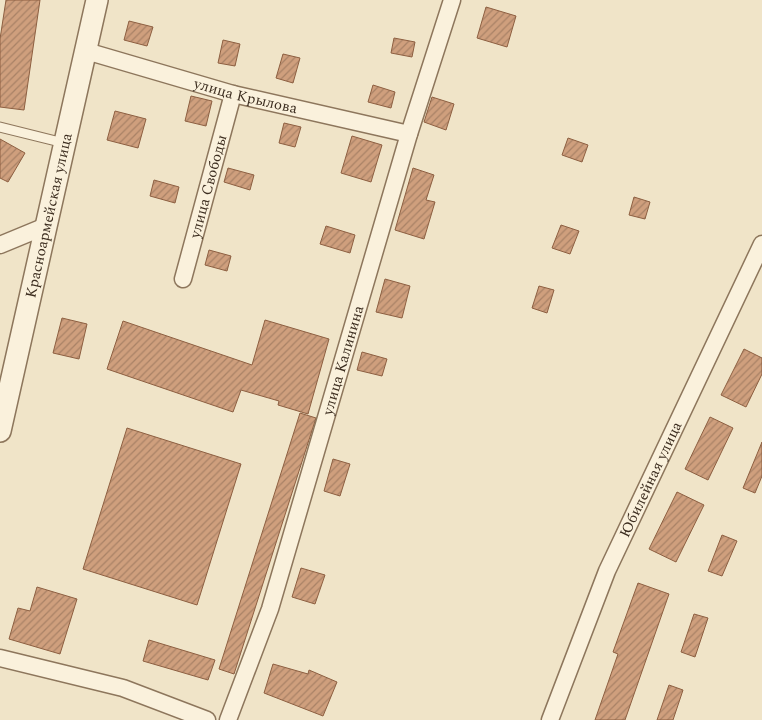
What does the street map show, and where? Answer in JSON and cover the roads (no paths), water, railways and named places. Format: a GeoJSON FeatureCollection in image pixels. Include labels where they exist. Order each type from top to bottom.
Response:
{"type":"FeatureCollection","features":[{"type":"Feature","properties":{"kind":"street","name":"Красноармейская улица"},"geometry":{"type":"LineString","coordinates":[[0,430],[97,0]]}},
{"type":"Feature","properties":{"kind":"street","name":"улица Калинина"},"geometry":{"type":"LineString","coordinates":[[228,720],[270,609],[409,134],[452,0]]}},
{"type":"Feature","properties":{"kind":"street","name":"улица Крылова"},"geometry":{"type":"LineString","coordinates":[[86,51],[233,94],[409,134]]}},
{"type":"Feature","properties":{"kind":"street","name":"улица Свободы"},"geometry":{"type":"LineString","coordinates":[[183,279],[233,94]]}},
{"type":"Feature","properties":{"kind":"street"},"geometry":{"type":"LineString","coordinates":[[0,245],[46,226]]}},
{"type":"Feature","properties":{"kind":"street","name":"Юбилейная улица"},"geometry":{"type":"LineString","coordinates":[[550,720],[607,571],[762,244]]}},
{"type":"Feature","properties":{"kind":"street"},"geometry":{"type":"LineString","coordinates":[[0,658],[124,688],[207,720]]}},
{"type":"Feature","properties":{"kind":"lane"},"geometry":{"type":"LineString","coordinates":[[0,127],[64,143]]}}]}
